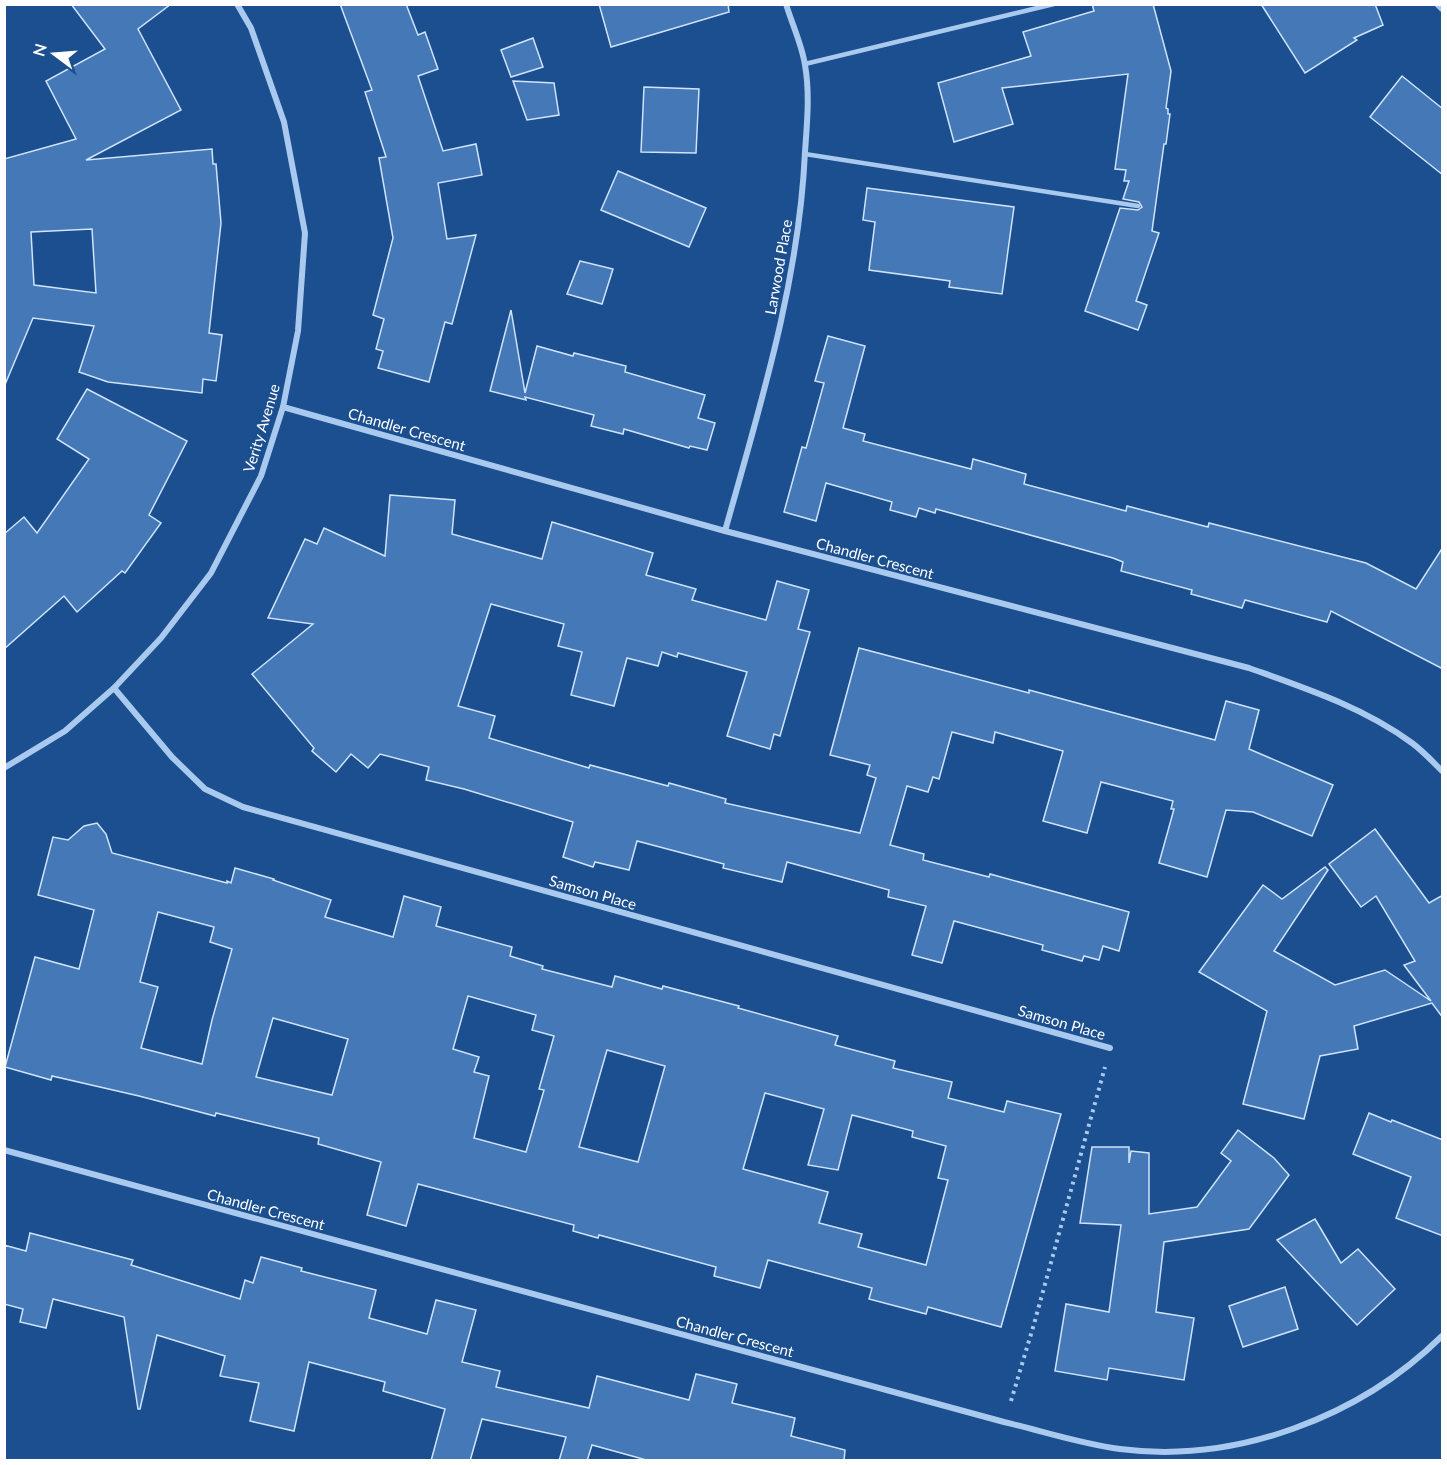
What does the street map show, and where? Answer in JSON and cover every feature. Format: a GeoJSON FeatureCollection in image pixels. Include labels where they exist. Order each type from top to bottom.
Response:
{"type":"FeatureCollection","features":[{"type":"Feature","properties":{"kind":"street","name":"Verity Avenue"},"geometry":{"type":"LineString","coordinates":[[4,768],[65,731],[114,688],[160,638],[211,573],[261,476],[283,406],[298,331],[305,233],[284,123],[250,28],[237,4]]}},
{"type":"Feature","properties":{"kind":"street","name":"Larwood Place"},"geometry":{"type":"LineString","coordinates":[[725,531],[774,356],[795,248],[808,106],[805,64],[786,4]]}},
{"type":"Feature","properties":{"kind":"street"},"geometry":{"type":"LineString","coordinates":[[1437,4],[1443,9]]}},
{"type":"Feature","properties":{"kind":"street","name":"Chandler Crescent"},"geometry":{"type":"LineString","coordinates":[[283,406],[725,531],[1249,668],[1325,695],[1374,718],[1413,744],[1443,771]]}},
{"type":"Feature","properties":{"kind":"street","name":"Samson Place"},"geometry":{"type":"LineString","coordinates":[[114,688],[172,757],[205,789],[243,807],[1110,1048]]}},
{"type":"Feature","properties":{"kind":"street","name":"Chandler Crescent"},"geometry":{"type":"LineString","coordinates":[[4,1150],[1004,1422],[1120,1449],[1174,1452],[1253,1442],[1308,1424],[1366,1395],[1423,1354],[1443,1336]]}},
{"type":"Feature","properties":{"kind":"lane"},"geometry":{"type":"LineString","coordinates":[[805,64],[1054,4]]}},
{"type":"Feature","properties":{"kind":"lane"},"geometry":{"type":"LineString","coordinates":[[805,154],[1138,206]]}},
{"type":"Feature","properties":{"kind":"path"},"geometry":{"type":"LineString","coordinates":[[1004,1422],[1034,1324],[1110,1048]]}},
{"type":"Feature","properties":{"kind":"building"},"geometry":{"type":"Polygon","coordinates":[[[71,4],[171,4],[138,29],[181,110],[86,160],[212,149],[213,164],[216,164],[221,223],[209,333],[222,335],[216,381],[203,379],[202,393],[108,382],[79,372],[94,326],[33,318],[4,387],[4,159],[76,139],[46,81],[105,49],[71,4]],[[92,229],[31,232],[34,285],[96,293],[92,229]]]}},
{"type":"Feature","properties":{"kind":"building"},"geometry":{"type":"Polygon","coordinates":[[[340,4],[406,4],[418,35],[425,32],[438,69],[418,76],[443,151],[476,144],[482,175],[438,183],[447,239],[476,235],[452,324],[445,322],[429,382],[378,368],[383,351],[376,349],[384,319],[373,315],[393,238],[379,158],[386,157],[365,92],[372,90],[340,4]]]}},
{"type":"Feature","properties":{"kind":"building"},"geometry":{"type":"Polygon","coordinates":[[[599,4],[728,4],[729,12],[611,47],[599,4]]]}},
{"type":"Feature","properties":{"kind":"building"},"geometry":{"type":"Polygon","coordinates":[[[1092,4],[1153,4],[1171,71],[1166,108],[1170,114],[1152,231],[1159,233],[1136,301],[1147,305],[1138,330],[1085,311],[1120,208],[1138,210],[1142,207],[1139,202],[1123,199],[1129,181],[1124,181],[1126,170],[1115,169],[1128,74],[1002,88],[1013,124],[954,142],[938,83],[1031,56],[1023,32],[1094,11],[1092,4]]]}},
{"type":"Feature","properties":{"kind":"building"},"geometry":{"type":"Polygon","coordinates":[[[1261,4],[1375,4],[1383,25],[1354,38],[1357,40],[1305,73],[1261,4]]]}},
{"type":"Feature","properties":{"kind":"building"},"geometry":{"type":"Polygon","coordinates":[[[533,38],[543,67],[511,77],[501,50],[533,38]]]}},
{"type":"Feature","properties":{"kind":"building"},"geometry":{"type":"Polygon","coordinates":[[[1402,76],[1443,109],[1443,175],[1370,117],[1402,76]]]}},
{"type":"Feature","properties":{"kind":"building"},"geometry":{"type":"Polygon","coordinates":[[[513,81],[554,83],[559,115],[527,120],[513,81]]]}},
{"type":"Feature","properties":{"kind":"building"},"geometry":{"type":"Polygon","coordinates":[[[644,87],[699,89],[696,153],[641,152],[644,87]]]}},
{"type":"Feature","properties":{"kind":"building"},"geometry":{"type":"Polygon","coordinates":[[[618,171],[706,208],[689,247],[601,210],[618,171]]]}},
{"type":"Feature","properties":{"kind":"building"},"geometry":{"type":"Polygon","coordinates":[[[867,188],[1014,207],[1002,294],[949,287],[950,281],[869,270],[875,222],[863,220],[867,188]]]}},
{"type":"Feature","properties":{"kind":"building"},"geometry":{"type":"Polygon","coordinates":[[[580,261],[613,269],[602,304],[567,294],[580,261]]]}},
{"type":"Feature","properties":{"kind":"building"},"geometry":{"type":"Polygon","coordinates":[[[511,310],[525,393],[537,346],[573,356],[574,353],[626,366],[625,372],[705,395],[698,418],[715,423],[707,450],[690,446],[689,448],[624,429],[623,434],[591,426],[594,415],[525,397],[526,400],[490,391],[511,310]]]}},
{"type":"Feature","properties":{"kind":"building"},"geometry":{"type":"Polygon","coordinates":[[[828,336],[865,346],[843,428],[865,434],[863,441],[971,469],[973,459],[1026,474],[1024,484],[1126,511],[1127,506],[1208,527],[1209,523],[1366,563],[1416,589],[1443,547],[1443,669],[1331,611],[1327,622],[1245,600],[1242,608],[1191,594],[1192,590],[1121,571],[1123,562],[1113,558],[936,509],[935,513],[919,508],[916,517],[890,510],[892,502],[826,483],[816,521],[784,512],[802,447],[806,448],[824,383],[815,381],[828,336]]]}},
{"type":"Feature","properties":{"kind":"building"},"geometry":{"type":"Polygon","coordinates":[[[87,389],[187,441],[149,515],[161,523],[125,573],[122,571],[77,612],[64,596],[4,649],[4,534],[24,517],[37,533],[89,459],[57,439],[87,389]]]}},
{"type":"Feature","properties":{"kind":"building"},"geometry":{"type":"Polygon","coordinates":[[[390,495],[455,500],[452,534],[542,559],[552,522],[653,553],[646,575],[696,589],[692,600],[766,620],[777,581],[809,590],[798,629],[810,632],[780,736],[774,734],[770,749],[727,736],[747,672],[678,653],[677,657],[662,652],[658,666],[627,658],[614,706],[571,695],[582,652],[558,646],[564,624],[491,604],[458,706],[495,716],[489,738],[589,768],[590,765],[668,786],[669,783],[726,799],[725,803],[860,833],[876,778],[867,775],[870,765],[830,755],[859,648],[1029,693],[1029,690],[1215,740],[1226,701],[1259,710],[1249,749],[1333,785],[1312,836],[1253,812],[1226,810],[1207,877],[1159,863],[1174,809],[1171,809],[1173,801],[1101,782],[1087,833],[1043,821],[1063,751],[995,732],[993,743],[952,732],[939,779],[933,777],[928,792],[907,786],[890,845],[924,854],[923,860],[989,877],[990,874],[1129,912],[1119,951],[1103,946],[1099,960],[1084,956],[1082,961],[1042,950],[1043,945],[954,921],[942,963],[912,955],[926,906],[888,897],[889,890],[787,862],[782,882],[723,868],[724,864],[637,841],[629,870],[595,862],[593,867],[563,857],[573,822],[426,780],[429,767],[380,754],[368,768],[351,754],[336,772],[312,751],[314,748],[252,674],[313,624],[268,618],[305,539],[317,544],[324,528],[385,556],[390,495]]]}},
{"type":"Feature","properties":{"kind":"building"},"geometry":{"type":"Polygon","coordinates":[[[97,823],[106,834],[112,853],[227,883],[227,881],[231,883],[235,868],[274,879],[331,900],[325,917],[393,937],[404,896],[441,907],[436,926],[512,947],[510,956],[543,966],[542,969],[612,987],[615,976],[739,1006],[738,1008],[838,1036],[835,1045],[895,1061],[893,1068],[952,1082],[948,1098],[1004,1112],[1007,1101],[1061,1114],[1001,1327],[928,1307],[926,1314],[869,1299],[872,1288],[768,1260],[760,1288],[714,1276],[716,1267],[599,1235],[598,1238],[573,1231],[574,1225],[418,1184],[406,1226],[367,1215],[381,1162],[318,1144],[319,1138],[216,1113],[215,1116],[52,1076],[51,1080],[5,1067],[35,957],[79,969],[94,910],[38,895],[53,837],[68,840],[84,826],[97,823]],[[158,912],[140,982],[158,987],[141,1048],[202,1064],[232,949],[210,942],[214,927],[158,912]],[[468,996],[453,1049],[479,1057],[474,1072],[489,1076],[474,1138],[526,1152],[544,1090],[539,1089],[554,1036],[532,1030],[536,1015],[468,996]],[[273,1018],[256,1077],[332,1095],[348,1039],[273,1018]],[[607,1050],[579,1147],[638,1162],[665,1066],[607,1050]],[[765,1093],[743,1169],[828,1192],[819,1223],[862,1234],[858,1247],[926,1265],[948,1180],[938,1178],[946,1146],[912,1137],[913,1131],[852,1115],[838,1170],[808,1165],[824,1109],[765,1093]]]}},
{"type":"Feature","properties":{"kind":"building"},"geometry":{"type":"Polygon","coordinates":[[[1375,829],[1429,903],[1443,895],[1443,1018],[1432,1003],[1354,1026],[1358,1049],[1320,1056],[1304,1119],[1243,1104],[1267,1011],[1199,972],[1263,885],[1282,899],[1325,867],[1328,870],[1274,951],[1335,985],[1385,970],[1431,1001],[1404,965],[1415,961],[1376,896],[1361,907],[1329,864],[1375,829]]]}},
{"type":"Feature","properties":{"kind":"building"},"geometry":{"type":"Polygon","coordinates":[[[1369,1113],[1443,1140],[1443,1236],[1396,1218],[1411,1177],[1353,1154],[1369,1113]]]}},
{"type":"Feature","properties":{"kind":"building"},"geometry":{"type":"Polygon","coordinates":[[[1238,1130],[1274,1158],[1289,1175],[1249,1229],[1164,1242],[1156,1312],[1194,1318],[1184,1380],[1109,1368],[1107,1380],[1055,1371],[1066,1304],[1109,1312],[1121,1225],[1080,1223],[1092,1147],[1129,1147],[1129,1163],[1131,1151],[1149,1153],[1149,1214],[1197,1207],[1231,1161],[1221,1153],[1238,1130]]]}},
{"type":"Feature","properties":{"kind":"building"},"geometry":{"type":"Polygon","coordinates":[[[1315,1219],[1341,1263],[1358,1249],[1395,1289],[1357,1325],[1277,1240],[1315,1219]]]}},
{"type":"Feature","properties":{"kind":"building"},"geometry":{"type":"Polygon","coordinates":[[[30,1233],[133,1260],[131,1265],[240,1299],[245,1280],[253,1283],[261,1257],[302,1268],[301,1271],[376,1290],[369,1318],[427,1334],[436,1300],[476,1310],[462,1362],[500,1371],[496,1387],[589,1408],[597,1376],[689,1400],[696,1374],[737,1384],[732,1403],[795,1418],[791,1436],[845,1450],[844,1461],[650,1461],[592,1445],[587,1461],[559,1461],[566,1437],[482,1419],[470,1461],[431,1461],[445,1409],[383,1391],[385,1382],[309,1362],[294,1431],[250,1421],[259,1383],[220,1376],[225,1356],[157,1335],[140,1409],[138,1409],[124,1317],[53,1299],[46,1328],[20,1322],[23,1309],[4,1304],[4,1245],[26,1251],[30,1233]]]}},
{"type":"Feature","properties":{"kind":"building"},"geometry":{"type":"Polygon","coordinates":[[[1285,1287],[1298,1329],[1243,1347],[1229,1306],[1285,1287]]]}}]}
